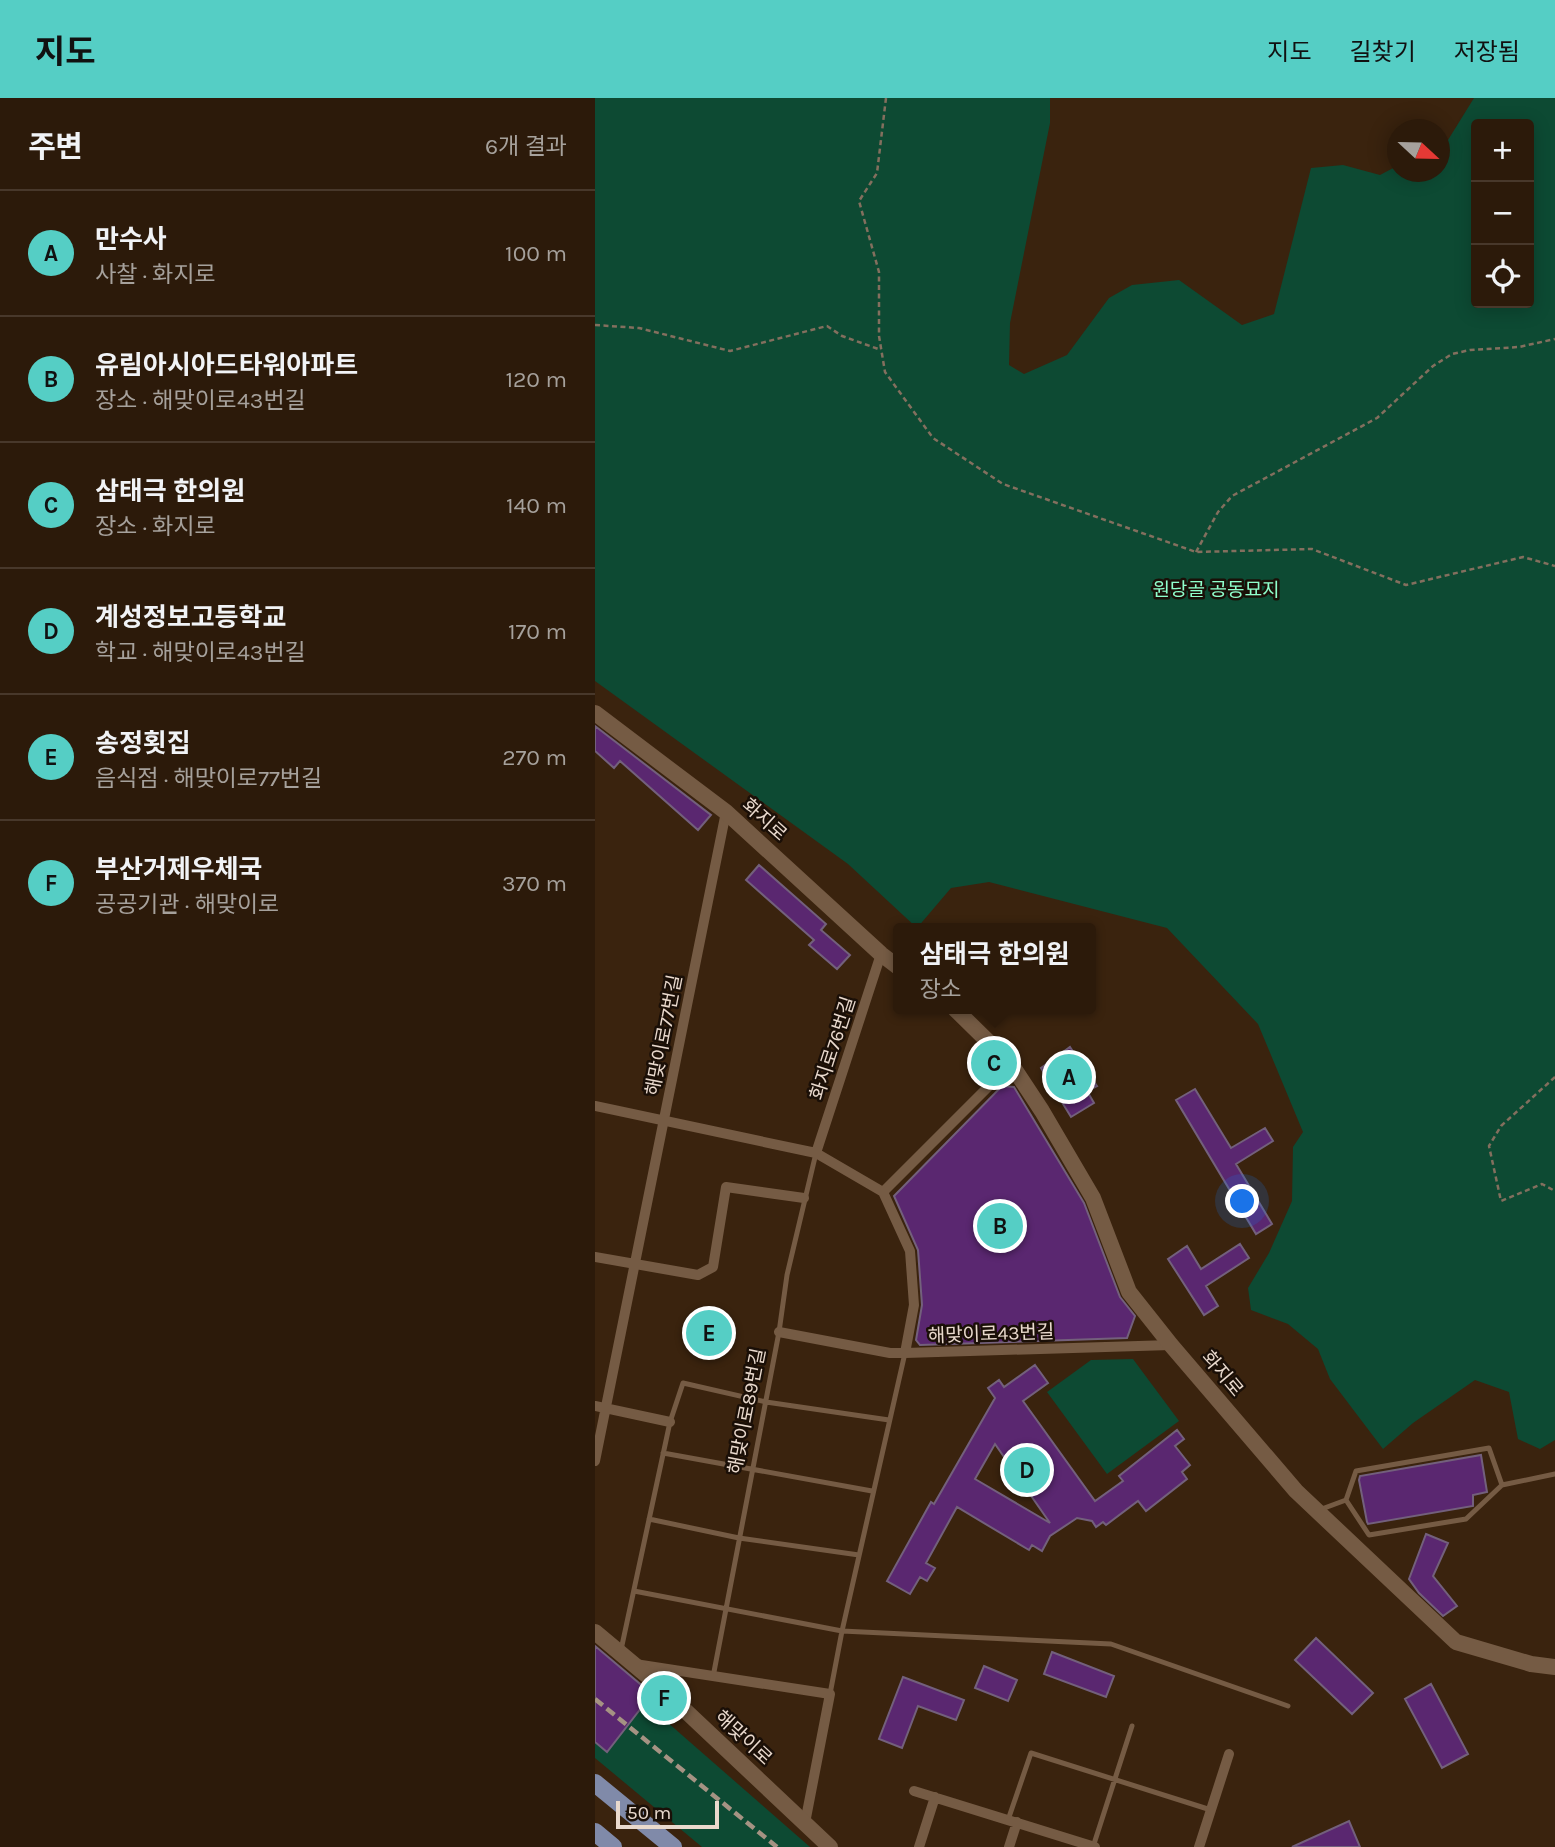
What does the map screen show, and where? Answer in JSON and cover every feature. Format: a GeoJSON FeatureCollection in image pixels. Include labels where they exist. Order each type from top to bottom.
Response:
{"type":"FeatureCollection","features":[{"type":"Feature","properties":{"kind":"main road"},"geometry":{"type":"LineString","coordinates":[[595,1783],[673,1847]]}},
{"type":"Feature","properties":{"kind":"main road"},"geometry":{"type":"LineString","coordinates":[[595,1832],[613,1847]]}},
{"type":"Feature","properties":{"kind":"street","name":"화지로"},"geometry":{"type":"LineString","coordinates":[[595,713],[726,812],[893,963]]}},
{"type":"Feature","properties":{"kind":"street","name":"해맞이로77번길"},"geometry":{"type":"LineString","coordinates":[[595,1461],[600,1408],[634,1265],[726,812]]}},
{"type":"Feature","properties":{"kind":"street","name":"화지로76번길"},"geometry":{"type":"LineString","coordinates":[[816,1153],[881,954]]}},
{"type":"Feature","properties":{"kind":"street","name":"화지로"},"geometry":{"type":"LineString","coordinates":[[960,1014],[1011,1064],[1042,1111],[1093,1198],[1129,1292],[1171,1345],[1316,1512],[1456,1642],[1531,1664],[1555,1667]]}},
{"type":"Feature","properties":{"kind":"street"},"geometry":{"type":"LineString","coordinates":[[595,1106],[816,1153],[883,1192],[1011,1064]]}},
{"type":"Feature","properties":{"kind":"street"},"geometry":{"type":"LineString","coordinates":[[595,1257],[698,1275],[713,1267],[726,1187],[804,1198]]}},
{"type":"Feature","properties":{"kind":"street","name":"해맞이로43번길"},"geometry":{"type":"LineString","coordinates":[[883,1192],[911,1251],[913,1306],[905,1353],[1171,1345]]}},
{"type":"Feature","properties":{"kind":"street"},"geometry":{"type":"LineString","coordinates":[[779,1332],[890,1353],[905,1353]]}},
{"type":"Feature","properties":{"kind":"street"},"geometry":{"type":"LineString","coordinates":[[600,1408],[670,1422]]}},
{"type":"Feature","properties":{"kind":"street","name":"해맞이로"},"geometry":{"type":"LineString","coordinates":[[595,1632],[830,1847]]}},
{"type":"Feature","properties":{"kind":"street"},"geometry":{"type":"LineString","coordinates":[[626,1658],[713,1677],[830,1694],[805,1823]]}},
{"type":"Feature","properties":{"kind":"street"},"geometry":{"type":"LineString","coordinates":[[1199,1847],[1229,1754]]}},
{"type":"Feature","properties":{"kind":"street"},"geometry":{"type":"LineString","coordinates":[[914,1791],[1094,1847]]}},
{"type":"Feature","properties":{"kind":"street"},"geometry":{"type":"LineString","coordinates":[[919,1847],[935,1797]]}},
{"type":"Feature","properties":{"kind":"street"},"geometry":{"type":"LineString","coordinates":[[1009,1847],[1012,1821]]}},
{"type":"Feature","properties":{"kind":"lane","name":"해맞이로89번길"},"geometry":{"type":"LineString","coordinates":[[713,1677],[779,1332],[787,1275],[816,1153]]}},
{"type":"Feature","properties":{"kind":"lane"},"geometry":{"type":"LineString","coordinates":[[830,1694],[872,1491],[905,1353]]}},
{"type":"Feature","properties":{"kind":"lane"},"geometry":{"type":"LineString","coordinates":[[626,1658],[634,1591],[670,1422],[683,1384],[766,1402],[889,1420]]}},
{"type":"Feature","properties":{"kind":"lane"},"geometry":{"type":"LineString","coordinates":[[1316,1512],[1346,1500],[1356,1471],[1489,1448],[1502,1485]]}},
{"type":"Feature","properties":{"kind":"lane"},"geometry":{"type":"LineString","coordinates":[[663,1453],[872,1491]]}},
{"type":"Feature","properties":{"kind":"lane"},"geometry":{"type":"LineString","coordinates":[[1346,1500],[1369,1535],[1466,1519],[1502,1485],[1555,1474]]}},
{"type":"Feature","properties":{"kind":"lane"},"geometry":{"type":"LineString","coordinates":[[649,1519],[739,1538],[859,1555]]}},
{"type":"Feature","properties":{"kind":"lane"},"geometry":{"type":"LineString","coordinates":[[634,1591],[842,1631],[1111,1644],[1288,1706]]}},
{"type":"Feature","properties":{"kind":"lane"},"geometry":{"type":"LineString","coordinates":[[1094,1847],[1132,1726]]}},
{"type":"Feature","properties":{"kind":"lane"},"geometry":{"type":"LineString","coordinates":[[1012,1821],[1031,1753],[1211,1810]]}},
{"type":"Feature","properties":{"kind":"path"},"geometry":{"type":"LineString","coordinates":[[886,98],[877,173],[859,201],[879,272],[879,335],[885,372],[933,438],[1003,484],[1196,552],[1312,550],[1406,585],[1523,557],[1555,566]]}},
{"type":"Feature","properties":{"kind":"path"},"geometry":{"type":"LineString","coordinates":[[595,325],[639,328],[730,351],[827,326],[842,336],[881,351]]}},
{"type":"Feature","properties":{"kind":"path"},"geometry":{"type":"LineString","coordinates":[[1196,552],[1218,512],[1232,496],[1377,418],[1433,366],[1452,354],[1518,347],[1555,339]]}},
{"type":"Feature","properties":{"kind":"path"},"geometry":{"type":"LineString","coordinates":[[1555,1077],[1501,1126],[1489,1146],[1501,1201],[1542,1184],[1555,1191]]}},
{"type":"Feature","properties":{"kind":"green space","name":"원당골 공동묘지"},"geometry":{"type":"Polygon","coordinates":[[[595,98],[1050,98],[1050,123],[1010,323],[1009,365],[1024,374],[1067,355],[1109,298],[1132,285],[1179,280],[1242,325],[1274,314],[1311,168],[1343,165],[1380,175],[1387,171],[1387,182],[1450,182],[1450,137],[1474,98],[1555,98],[1555,1440],[1540,1449],[1518,1439],[1509,1392],[1475,1380],[1413,1423],[1383,1449],[1330,1379],[1318,1349],[1288,1324],[1251,1310],[1248,1288],[1269,1253],[1292,1201],[1293,1147],[1303,1132],[1258,1024],[1167,928],[989,882],[951,888],[921,923],[912,923],[848,864],[595,681],[595,98]]]}},
{"type":"Feature","properties":{"kind":"green space"},"geometry":{"type":"Polygon","coordinates":[[[1133,1359],[1179,1421],[1107,1474],[1047,1392],[1091,1360],[1133,1359]]]}},
{"type":"Feature","properties":{"kind":"green space"},"geometry":{"type":"Polygon","coordinates":[[[595,1659],[810,1847],[702,1847],[595,1758],[595,1659]]]}},
{"type":"Feature","properties":{"kind":"building"},"geometry":{"type":"Polygon","coordinates":[[[595,726],[711,815],[698,830],[620,761],[614,768],[595,751],[595,726]]]}},
{"type":"Feature","properties":{"kind":"building"},"geometry":{"type":"Polygon","coordinates":[[[759,865],[826,924],[821,930],[850,955],[837,969],[809,945],[814,940],[746,880],[759,865]]]}},
{"type":"Feature","properties":{"kind":"building"},"geometry":{"type":"Polygon","coordinates":[[[1070,1047],[1097,1086],[1087,1091],[1094,1103],[1071,1117],[1041,1068],[1070,1047]]]}},
{"type":"Feature","properties":{"kind":"building"},"geometry":{"type":"Polygon","coordinates":[[[985,1054],[998,1066],[990,1074],[976,1062],[985,1054]]]}},
{"type":"Feature","properties":{"kind":"building"},"geometry":{"type":"Polygon","coordinates":[[[1002,1086],[1014,1087],[1084,1203],[1120,1297],[1135,1316],[1127,1338],[920,1345],[916,1340],[922,1305],[918,1250],[894,1196],[1002,1086]]]}},
{"type":"Feature","properties":{"kind":"building"},"geometry":{"type":"Polygon","coordinates":[[[1195,1089],[1231,1148],[1265,1128],[1273,1141],[1236,1164],[1272,1224],[1256,1234],[1176,1100],[1195,1089]]]}},
{"type":"Feature","properties":{"kind":"building"},"geometry":{"type":"Polygon","coordinates":[[[1240,1244],[1249,1258],[1206,1286],[1218,1306],[1204,1315],[1168,1259],[1187,1246],[1201,1269],[1240,1244]]]}},
{"type":"Feature","properties":{"kind":"building"},"geometry":{"type":"Polygon","coordinates":[[[1035,1365],[1048,1383],[1023,1401],[1095,1501],[1123,1481],[1119,1476],[1177,1430],[1184,1439],[1175,1446],[1190,1465],[1182,1472],[1187,1479],[1146,1511],[1138,1501],[1106,1525],[1103,1522],[1096,1527],[1092,1521],[1077,1518],[1050,1536],[1042,1551],[1032,1545],[1029,1550],[957,1507],[926,1563],[935,1568],[927,1581],[920,1577],[910,1594],[887,1581],[931,1502],[934,1504],[995,1398],[988,1388],[999,1380],[1004,1387],[1035,1365]],[[995,1444],[975,1479],[1050,1523],[995,1444]]]}},
{"type":"Feature","properties":{"kind":"building"},"geometry":{"type":"Polygon","coordinates":[[[1481,1455],[1487,1492],[1473,1495],[1473,1506],[1368,1524],[1360,1476],[1481,1455]]]}},
{"type":"Feature","properties":{"kind":"building"},"geometry":{"type":"Polygon","coordinates":[[[1426,1534],[1448,1543],[1433,1576],[1457,1606],[1443,1616],[1419,1593],[1409,1579],[1426,1534]]]}},
{"type":"Feature","properties":{"kind":"building"},"geometry":{"type":"Polygon","coordinates":[[[1316,1638],[1373,1693],[1352,1714],[1295,1660],[1316,1638]]]}},
{"type":"Feature","properties":{"kind":"building"},"geometry":{"type":"Polygon","coordinates":[[[595,1646],[652,1694],[607,1752],[595,1742],[595,1646]]]}},
{"type":"Feature","properties":{"kind":"building"},"geometry":{"type":"Polygon","coordinates":[[[1052,1652],[1114,1676],[1106,1697],[1044,1674],[1052,1652]]]}},
{"type":"Feature","properties":{"kind":"building"},"geometry":{"type":"Polygon","coordinates":[[[984,1666],[1017,1680],[1008,1701],[975,1688],[984,1666]]]}},
{"type":"Feature","properties":{"kind":"building"},"geometry":{"type":"Polygon","coordinates":[[[903,1677],[964,1700],[956,1720],[918,1706],[902,1748],[879,1739],[903,1677]]]}},
{"type":"Feature","properties":{"kind":"building"},"geometry":{"type":"Polygon","coordinates":[[[1431,1684],[1468,1754],[1442,1768],[1405,1699],[1431,1684]]]}},
{"type":"Feature","properties":{"kind":"building"},"geometry":{"type":"Polygon","coordinates":[[[1349,1821],[1360,1847],[1292,1847],[1349,1821]]]}},
{"type":"Feature","properties":{"kind":"railway"},"geometry":{"type":"LineString","coordinates":[[595,1699],[777,1847]]}},
{"type":"Feature","properties":{"kind":"place","name":"삼태극 한의원"},"geometry":{"type":"Point","coordinates":[994,1063]}},
{"type":"Feature","properties":{"kind":"place","name":"만수사"},"geometry":{"type":"Point","coordinates":[1069,1077]}},
{"type":"Feature","properties":{"kind":"place","name":"유림아시아드타워아파트"},"geometry":{"type":"Point","coordinates":[1000,1226]}},
{"type":"Feature","properties":{"kind":"place","name":"송정횟집"},"geometry":{"type":"Point","coordinates":[709,1333]}},
{"type":"Feature","properties":{"kind":"place","name":"계성정보고등학교"},"geometry":{"type":"Point","coordinates":[1027,1470]}},
{"type":"Feature","properties":{"kind":"place","name":"부산거제우체국"},"geometry":{"type":"Point","coordinates":[664,1698]}}]}
